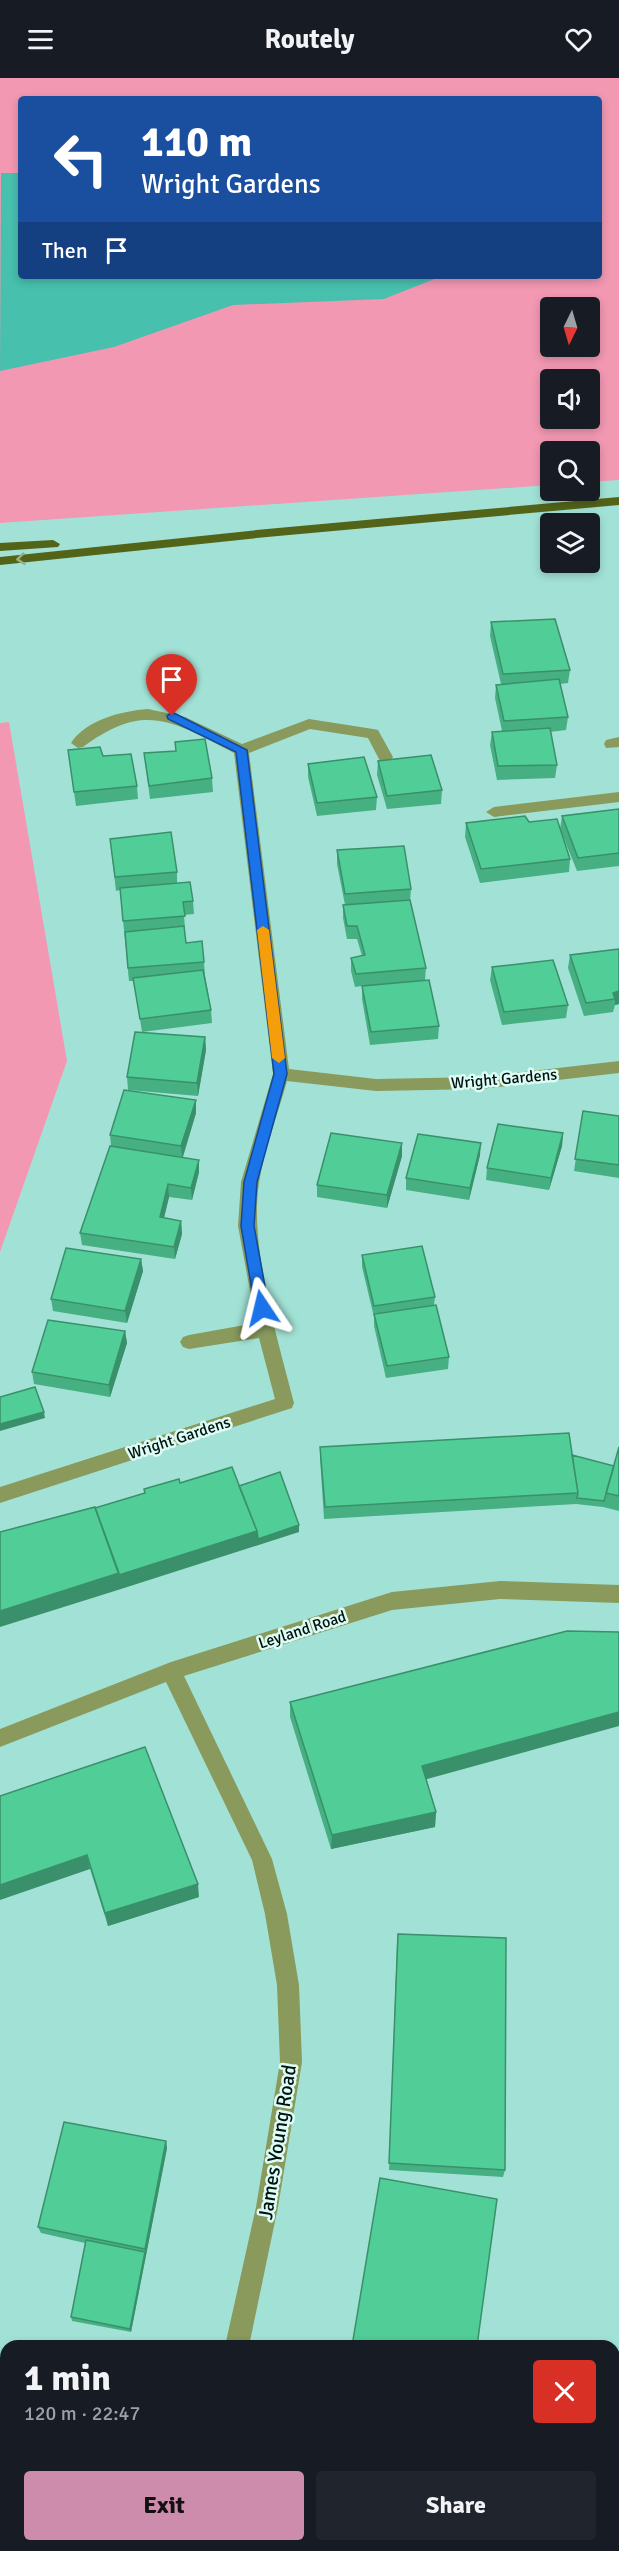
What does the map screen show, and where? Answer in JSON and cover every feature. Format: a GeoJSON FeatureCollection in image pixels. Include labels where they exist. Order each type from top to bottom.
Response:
{"type":"FeatureCollection","features":[{"type":"Feature","properties":{"kind":"main road"},"geometry":{"type":"LineString","coordinates":[[0,561],[267,533],[619,501]]}},
{"type":"Feature","properties":{"kind":"main road"},"geometry":{"type":"LineString","coordinates":[[0,547],[267,533]]}},
{"type":"Feature","properties":{"kind":"street"},"geometry":{"type":"LineString","coordinates":[[78,742],[113,720],[140,713],[172,716],[242,750],[309,724],[373,734],[385,757]]}},
{"type":"Feature","properties":{"kind":"street","name":"Wright Gardens"},"geometry":{"type":"LineString","coordinates":[[0,1495],[285,1403],[266,1329],[247,1226],[250,1182],[281,1074],[242,750]]}},
{"type":"Feature","properties":{"kind":"street"},"geometry":{"type":"LineString","coordinates":[[494,812],[619,797]]}},
{"type":"Feature","properties":{"kind":"street","name":"Wright Gardens"},"geometry":{"type":"LineString","coordinates":[[281,1074],[376,1085],[481,1083],[619,1067]]}},
{"type":"Feature","properties":{"kind":"street"},"geometry":{"type":"LineString","coordinates":[[189,1342],[266,1329]]}},
{"type":"Feature","properties":{"kind":"street","name":"Leyland Road"},"geometry":{"type":"LineString","coordinates":[[0,1738],[171,1671],[392,1601],[500,1590],[619,1594]]}},
{"type":"Feature","properties":{"kind":"street","name":"James Young Road"},"geometry":{"type":"LineString","coordinates":[[171,1671],[262,1859],[276,1914],[288,1985],[291,2062],[267,2207],[238,2340]]}},
{"type":"Feature","properties":{"kind":"shaded area"},"geometry":{"type":"Polygon","coordinates":[[[0,78],[619,78],[619,480],[600,481],[600,441],[540,441],[540,486],[0,523],[0,78]]]}},
{"type":"Feature","properties":{"kind":"shaded area"},"geometry":{"type":"Polygon","coordinates":[[[1,173],[18,173],[18,279],[434,279],[384,299],[233,305],[114,347],[0,371],[1,173]]]}},
{"type":"Feature","properties":{"kind":"shaded area"},"geometry":{"type":"Polygon","coordinates":[[[9,722],[67,1061],[0,1252],[0,723],[9,722]]]}},
{"type":"Feature","properties":{"kind":"building"},"geometry":{"type":"Polygon","coordinates":[[[555,619],[570,670],[503,674],[491,622],[555,619]]]}},
{"type":"Feature","properties":{"kind":"building"},"geometry":{"type":"Polygon","coordinates":[[[559,679],[568,717],[504,721],[496,685],[559,679]]]}},
{"type":"Feature","properties":{"kind":"building"},"geometry":{"type":"Polygon","coordinates":[[[550,728],[557,765],[498,766],[492,732],[550,728]]]}},
{"type":"Feature","properties":{"kind":"building"},"geometry":{"type":"Polygon","coordinates":[[[205,739],[212,778],[149,786],[144,753],[176,751],[175,742],[205,739]]]}},
{"type":"Feature","properties":{"kind":"building"},"geometry":{"type":"Polygon","coordinates":[[[100,747],[103,756],[131,754],[137,786],[74,792],[68,750],[100,747]]]}},
{"type":"Feature","properties":{"kind":"building"},"geometry":{"type":"Polygon","coordinates":[[[431,755],[442,790],[387,796],[378,761],[431,755]]]}},
{"type":"Feature","properties":{"kind":"building"},"geometry":{"type":"Polygon","coordinates":[[[364,757],[377,797],[317,803],[308,764],[364,757]]]}},
{"type":"Feature","properties":{"kind":"building"},"geometry":{"type":"Polygon","coordinates":[[[619,809],[619,853],[578,858],[562,816],[619,809]]]}},
{"type":"Feature","properties":{"kind":"building"},"geometry":{"type":"Polygon","coordinates":[[[525,816],[529,822],[557,819],[570,859],[481,869],[466,823],[525,816]]]}},
{"type":"Feature","properties":{"kind":"building"},"geometry":{"type":"Polygon","coordinates":[[[171,832],[177,872],[115,877],[110,839],[171,832]]]}},
{"type":"Feature","properties":{"kind":"building"},"geometry":{"type":"Polygon","coordinates":[[[404,846],[411,889],[345,894],[337,850],[404,846]]]}},
{"type":"Feature","properties":{"kind":"building"},"geometry":{"type":"Polygon","coordinates":[[[190,882],[193,901],[183,902],[185,916],[123,921],[120,888],[190,882]]]}},
{"type":"Feature","properties":{"kind":"building"},"geometry":{"type":"Polygon","coordinates":[[[410,900],[426,968],[356,974],[351,958],[365,955],[357,926],[347,926],[343,905],[410,900]]]}},
{"type":"Feature","properties":{"kind":"building"},"geometry":{"type":"Polygon","coordinates":[[[184,926],[186,943],[202,941],[204,962],[128,968],[125,932],[184,926]]]}},
{"type":"Feature","properties":{"kind":"building"},"geometry":{"type":"Polygon","coordinates":[[[619,949],[619,991],[613,993],[615,999],[586,1003],[570,955],[619,949]]]}},
{"type":"Feature","properties":{"kind":"building"},"geometry":{"type":"Polygon","coordinates":[[[553,960],[568,1005],[504,1012],[492,967],[553,960]]]}},
{"type":"Feature","properties":{"kind":"building"},"geometry":{"type":"Polygon","coordinates":[[[203,970],[211,1010],[140,1019],[133,978],[203,970]]]}},
{"type":"Feature","properties":{"kind":"building"},"geometry":{"type":"Polygon","coordinates":[[[429,980],[439,1026],[371,1032],[362,986],[429,980]]]}},
{"type":"Feature","properties":{"kind":"building"},"geometry":{"type":"Polygon","coordinates":[[[135,1032],[205,1037],[197,1083],[127,1077],[135,1032]]]}},
{"type":"Feature","properties":{"kind":"building"},"geometry":{"type":"Polygon","coordinates":[[[124,1090],[196,1100],[181,1146],[110,1135],[124,1090]]]}},
{"type":"Feature","properties":{"kind":"building"},"geometry":{"type":"Polygon","coordinates":[[[583,1111],[619,1116],[619,1165],[575,1159],[583,1111]]]}},
{"type":"Feature","properties":{"kind":"building"},"geometry":{"type":"Polygon","coordinates":[[[498,1124],[563,1133],[551,1178],[487,1168],[498,1124]]]}},
{"type":"Feature","properties":{"kind":"building"},"geometry":{"type":"Polygon","coordinates":[[[331,1133],[402,1143],[387,1195],[317,1185],[331,1133]]]}},
{"type":"Feature","properties":{"kind":"building"},"geometry":{"type":"Polygon","coordinates":[[[418,1134],[481,1143],[470,1188],[406,1178],[418,1134]]]}},
{"type":"Feature","properties":{"kind":"building"},"geometry":{"type":"Polygon","coordinates":[[[110,1146],[199,1160],[191,1188],[168,1184],[160,1217],[181,1221],[174,1247],[80,1233],[110,1146]]]}},
{"type":"Feature","properties":{"kind":"building"},"geometry":{"type":"Polygon","coordinates":[[[422,1246],[435,1297],[374,1306],[362,1255],[422,1246]]]}},
{"type":"Feature","properties":{"kind":"building"},"geometry":{"type":"Polygon","coordinates":[[[66,1248],[141,1259],[125,1311],[51,1299],[66,1248]]]}},
{"type":"Feature","properties":{"kind":"building"},"geometry":{"type":"Polygon","coordinates":[[[436,1305],[449,1357],[387,1366],[374,1314],[436,1305]]]}},
{"type":"Feature","properties":{"kind":"building"},"geometry":{"type":"Polygon","coordinates":[[[48,1320],[125,1331],[109,1385],[32,1372],[48,1320]]]}},
{"type":"Feature","properties":{"kind":"building"},"geometry":{"type":"Polygon","coordinates":[[[35,1387],[44,1412],[0,1424],[0,1397],[35,1387]]]}},
{"type":"Feature","properties":{"kind":"building"},"geometry":{"type":"Polygon","coordinates":[[[569,1433],[578,1493],[325,1507],[320,1447],[569,1433]]]}},
{"type":"Feature","properties":{"kind":"building"},"geometry":{"type":"Polygon","coordinates":[[[619,1447],[619,1496],[606,1493],[619,1447]]]}},
{"type":"Feature","properties":{"kind":"building"},"geometry":{"type":"Polygon","coordinates":[[[572,1455],[614,1466],[604,1501],[577,1498],[572,1455]]]}},
{"type":"Feature","properties":{"kind":"building"},"geometry":{"type":"Polygon","coordinates":[[[232,1467],[257,1531],[119,1575],[95,1508],[145,1493],[144,1489],[179,1479],[180,1483],[232,1467]]]}},
{"type":"Feature","properties":{"kind":"building"},"geometry":{"type":"Polygon","coordinates":[[[280,1472],[299,1525],[258,1539],[239,1486],[280,1472]]]}},
{"type":"Feature","properties":{"kind":"building"},"geometry":{"type":"Polygon","coordinates":[[[95,1507],[119,1573],[0,1611],[0,1532],[95,1507]]]}},
{"type":"Feature","properties":{"kind":"building"},"geometry":{"type":"Polygon","coordinates":[[[567,1631],[619,1632],[619,1712],[422,1766],[436,1812],[332,1835],[290,1702],[567,1631]]]}},
{"type":"Feature","properties":{"kind":"building"},"geometry":{"type":"Polygon","coordinates":[[[145,1747],[198,1884],[105,1913],[87,1855],[0,1885],[0,1796],[145,1747]]]}},
{"type":"Feature","properties":{"kind":"building"},"geometry":{"type":"Polygon","coordinates":[[[398,1934],[506,1938],[505,2170],[389,2163],[398,1934]]]}},
{"type":"Feature","properties":{"kind":"building"},"geometry":{"type":"Polygon","coordinates":[[[64,2122],[166,2141],[145,2249],[38,2227],[64,2122]]]}},
{"type":"Feature","properties":{"kind":"building"},"geometry":{"type":"Polygon","coordinates":[[[380,2178],[497,2199],[478,2340],[353,2340],[380,2178]]]}},
{"type":"Feature","properties":{"kind":"building"},"geometry":{"type":"Polygon","coordinates":[[[86,2240],[145,2252],[130,2329],[71,2317],[86,2240]]]}},
{"type":"Feature","properties":{"kind":"slow traffic"},"geometry":{"type":"LineString","coordinates":[[263,930],[279,1058]]}},
{"type":"Feature","properties":{"kind":"route"},"geometry":{"type":"LineString","coordinates":[[172,716],[242,750],[281,1074],[250,1182],[247,1226],[262,1308]]}}]}
